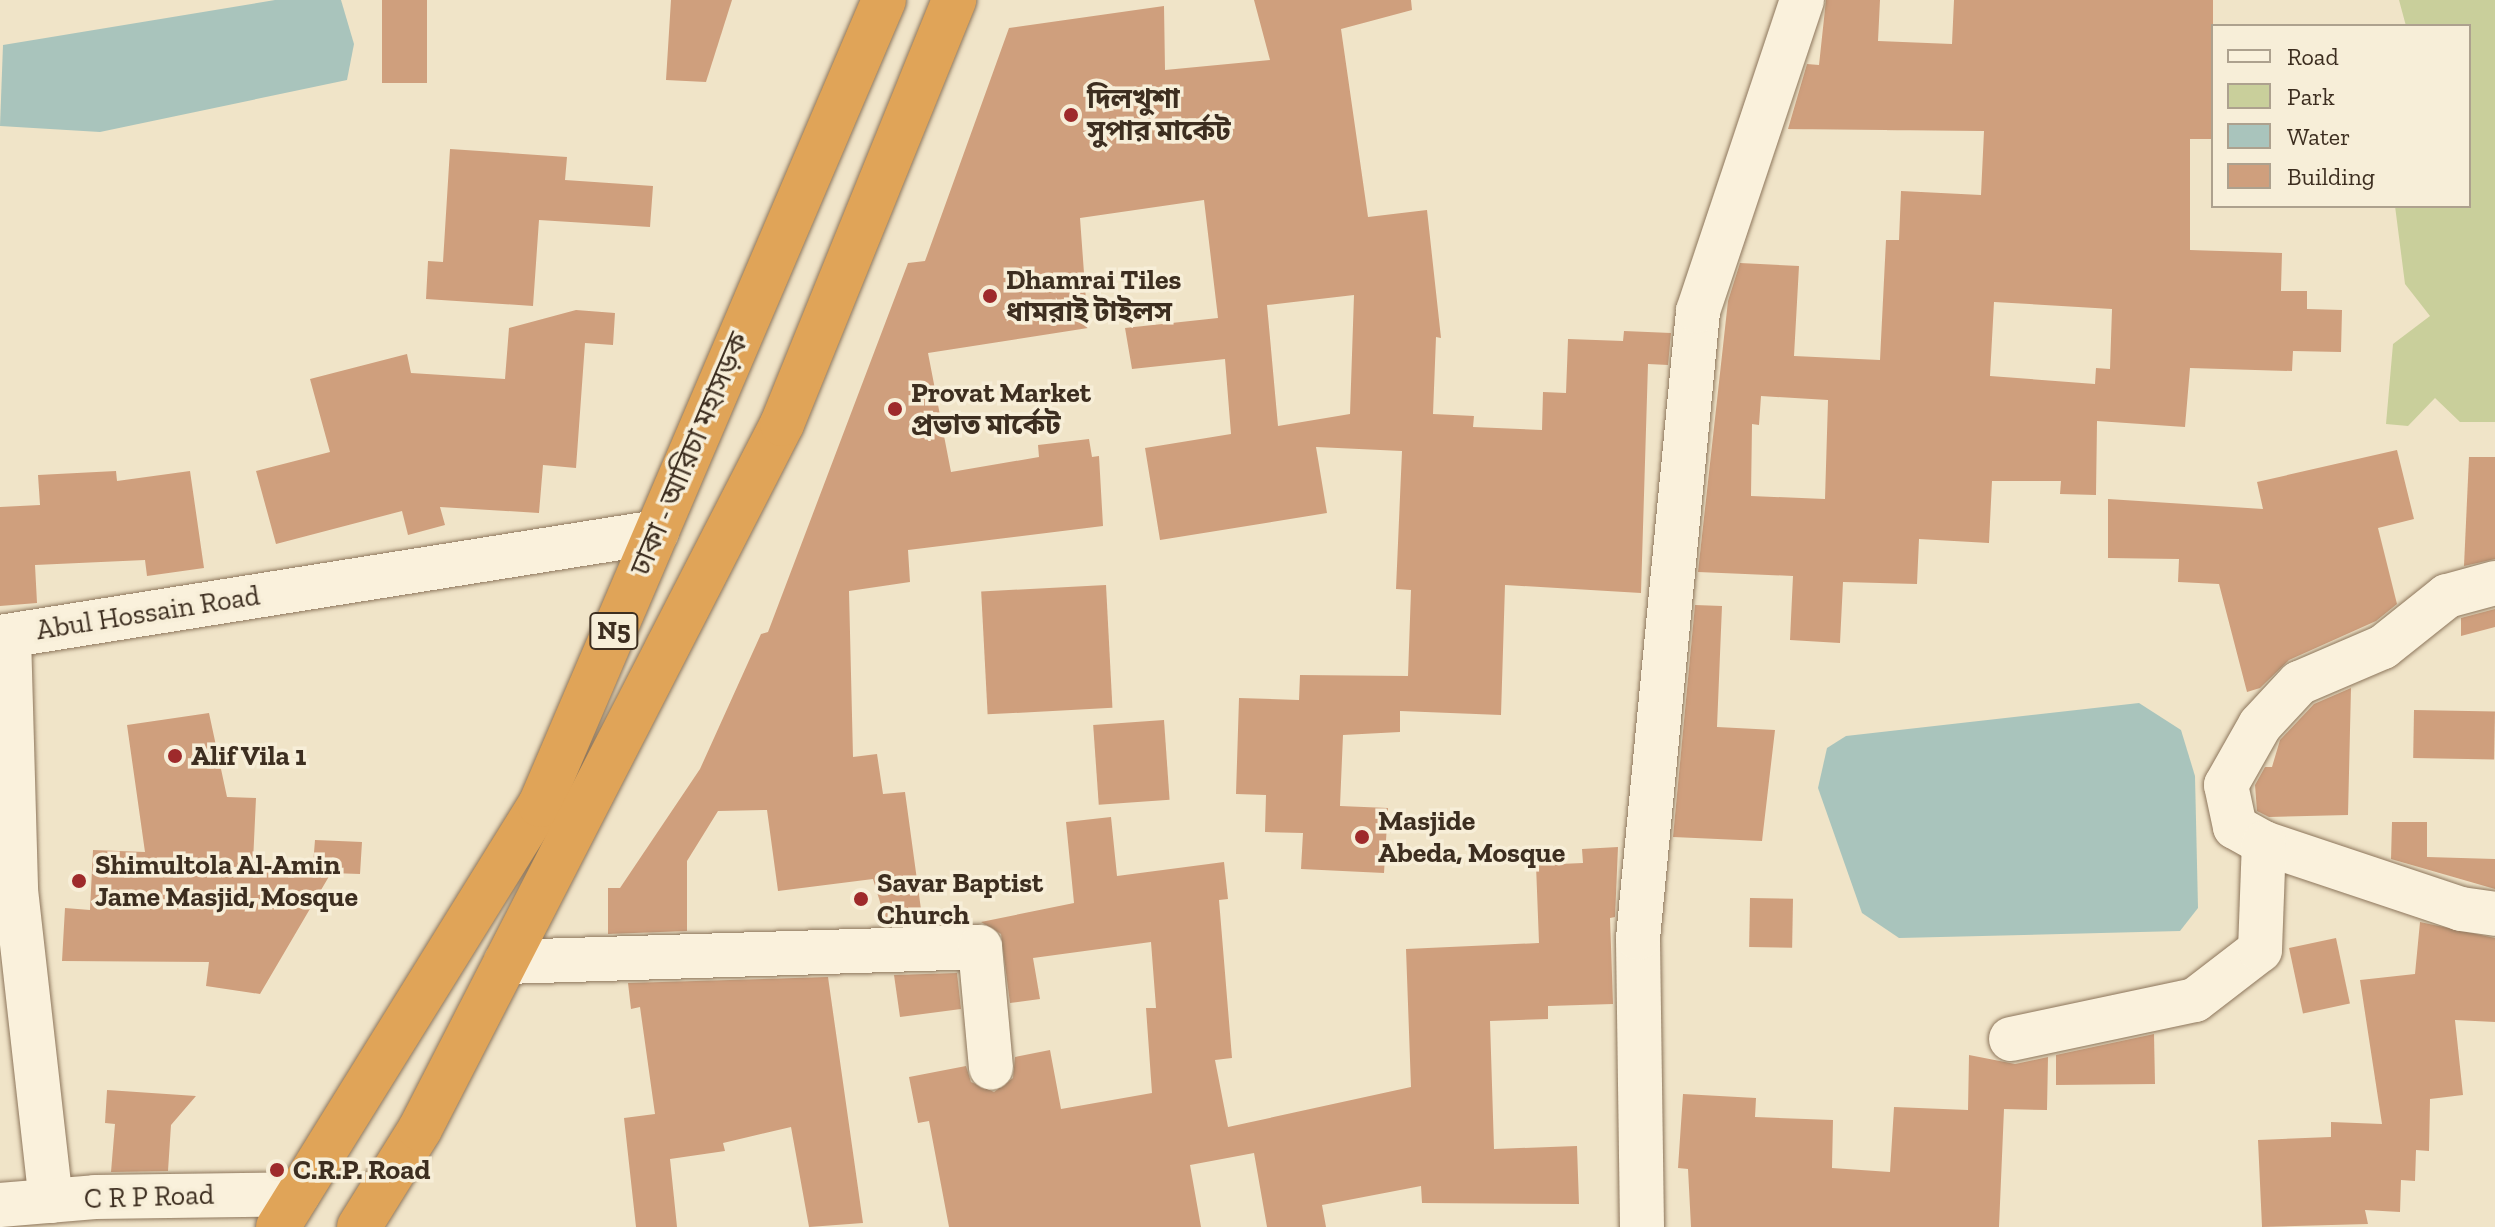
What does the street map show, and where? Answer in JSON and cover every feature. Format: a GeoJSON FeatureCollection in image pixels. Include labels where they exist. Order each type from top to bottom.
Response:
{"type":"FeatureCollection","features":[{"type":"Feature","properties":{"kind":"highway","name":"ঢাকা - আরিচা মহাসড়ক"},"geometry":{"type":"LineString","coordinates":[[288,1210],[540,805],[884,0]]}},
{"type":"Feature","properties":{"kind":"highway","name":"ঢাকা - আরিচা মহাসড়ক"},"geometry":{"type":"LineString","coordinates":[[359,1227],[420,1129],[782,424],[954,0]]}},
{"type":"Feature","properties":{"kind":"street"},"geometry":{"type":"LineString","coordinates":[[1642,1227],[1638,938],[1698,311],[1802,0]]}},
{"type":"Feature","properties":{"kind":"street","name":"Abul Hossain Road"},"geometry":{"type":"LineString","coordinates":[[51,1201],[16,890],[4,636],[657,532]]}},
{"type":"Feature","properties":{"kind":"street"},"geometry":{"type":"LineString","coordinates":[[2495,583],[2447,596],[2383,647],[2299,683],[2260,725],[2226,785],[2235,827],[2264,843],[2461,909],[2495,914]]}},
{"type":"Feature","properties":{"kind":"street"},"geometry":{"type":"LineString","coordinates":[[2011,1039],[2195,1000],[2260,950],[2264,843]]}},
{"type":"Feature","properties":{"kind":"street"},"geometry":{"type":"LineString","coordinates":[[506,962],[980,947],[991,1067]]}},
{"type":"Feature","properties":{"kind":"street","name":"C R P Road"},"geometry":{"type":"LineString","coordinates":[[0,1205],[51,1201],[288,1210]]}},
{"type":"Feature","properties":{"kind":"green space"},"geometry":{"type":"Polygon","coordinates":[[[2399,0],[2495,0],[2495,422],[2460,422],[2435,398],[2408,426],[2386,424],[2393,344],[2430,316],[2405,284],[2395,208],[2471,208],[2471,24],[2405,24],[2399,0]]]}},
{"type":"Feature","properties":{"kind":"water"},"geometry":{"type":"Polygon","coordinates":[[[275,0],[341,0],[354,44],[347,80],[100,132],[0,126],[3,45],[275,0]]]}},
{"type":"Feature","properties":{"kind":"water"},"geometry":{"type":"Polygon","coordinates":[[[2139,703],[2181,730],[2195,776],[2198,908],[2180,931],[1899,938],[1862,913],[1818,788],[1827,748],[1846,736],[2139,703]]]}},
{"type":"Feature","properties":{"kind":"building"},"geometry":{"type":"Polygon","coordinates":[[[382,0],[427,0],[427,83],[382,83],[382,0]]]}},
{"type":"Feature","properties":{"kind":"building"},"geometry":{"type":"Polygon","coordinates":[[[671,0],[732,0],[706,82],[666,80],[671,0]]]}},
{"type":"Feature","properties":{"kind":"building"},"geometry":{"type":"Polygon","coordinates":[[[1254,0],[1411,0],[1412,10],[1341,29],[1368,217],[1427,210],[1441,338],[1436,337],[1433,414],[1474,416],[1473,427],[1542,430],[1543,392],[1566,393],[1568,339],[1623,341],[1624,331],[1671,333],[1668,365],[1648,364],[1641,593],[1505,585],[1501,715],[1400,711],[1400,732],[1343,735],[1340,806],[1388,808],[1384,873],[1301,869],[1303,833],[1265,832],[1266,795],[1236,794],[1239,698],[1299,700],[1300,675],[1408,676],[1411,590],[1396,589],[1402,451],[1316,447],[1327,513],[1160,540],[1145,448],[1231,434],[1225,359],[1132,369],[1125,328],[1218,318],[1204,200],[1080,218],[1088,328],[928,353],[951,472],[1039,457],[1038,445],[1089,439],[1092,457],[1099,456],[1103,526],[908,550],[910,582],[849,591],[853,757],[877,754],[883,794],[905,792],[923,924],[887,925],[873,879],[778,891],[767,810],[718,811],[687,861],[687,931],[608,934],[608,888],[620,888],[700,769],[761,634],[768,632],[908,263],[925,261],[1009,28],[1164,6],[1165,70],[1270,60],[1254,0]],[[1354,295],[1267,305],[1278,426],[1350,414],[1354,295]]]}},
{"type":"Feature","properties":{"kind":"building"},"geometry":{"type":"Polygon","coordinates":[[[1826,0],[1880,0],[1878,41],[1952,44],[1954,0],[2213,0],[2211,139],[2190,139],[2190,250],[2282,253],[2281,291],[2307,291],[2307,309],[2342,310],[2341,352],[2293,351],[2292,371],[2190,368],[2185,427],[2097,421],[2096,495],[2060,494],[2061,481],[1992,481],[1989,543],[1919,539],[1917,584],[1843,582],[1840,643],[1790,640],[1793,576],[1698,572],[1728,301],[1740,263],[1799,266],[1794,356],[1880,360],[1886,240],[1899,240],[1901,191],[1981,195],[1984,131],[1788,129],[1807,64],[1819,65],[1826,0]],[[1994,302],[1990,376],[2095,384],[2096,368],[2110,369],[2112,309],[1994,302]],[[1761,396],[1759,425],[1752,424],[1751,496],[1825,499],[1828,400],[1761,396]]]}},
{"type":"Feature","properties":{"kind":"building"},"geometry":{"type":"Polygon","coordinates":[[[450,149],[567,157],[565,180],[653,186],[650,227],[539,220],[533,306],[426,299],[428,261],[443,262],[450,149]]]}},
{"type":"Feature","properties":{"kind":"building"},"geometry":{"type":"Polygon","coordinates":[[[576,310],[615,313],[613,345],[585,343],[576,468],[543,465],[539,513],[440,507],[445,525],[408,535],[402,511],[276,544],[256,471],[330,452],[310,379],[407,354],[411,373],[505,379],[509,328],[576,310]]]}},
{"type":"Feature","properties":{"kind":"building"},"geometry":{"type":"Polygon","coordinates":[[[2397,450],[2414,519],[2378,528],[2397,604],[2376,621],[2289,660],[2260,688],[2247,692],[2219,584],[2178,582],[2179,559],[2108,558],[2108,499],[2263,509],[2257,482],[2397,450]]]}},
{"type":"Feature","properties":{"kind":"building"},"geometry":{"type":"Polygon","coordinates":[[[2469,457],[2495,457],[2495,559],[2464,566],[2469,457]]]}},
{"type":"Feature","properties":{"kind":"building"},"geometry":{"type":"Polygon","coordinates":[[[116,471],[117,481],[190,471],[204,568],[147,576],[145,560],[35,565],[37,603],[0,606],[0,507],[40,505],[38,475],[116,471]]]}},
{"type":"Feature","properties":{"kind":"building"},"geometry":{"type":"Polygon","coordinates":[[[1106,585],[1112,708],[988,714],[981,592],[1106,585]]]}},
{"type":"Feature","properties":{"kind":"building"},"geometry":{"type":"Polygon","coordinates":[[[1695,605],[1722,606],[1717,727],[1775,730],[1762,841],[1673,837],[1695,605]]]}},
{"type":"Feature","properties":{"kind":"building"},"geometry":{"type":"Polygon","coordinates":[[[2495,609],[2495,627],[2461,636],[2461,618],[2495,609]]]}},
{"type":"Feature","properties":{"kind":"building"},"geometry":{"type":"Polygon","coordinates":[[[2351,688],[2348,815],[2269,817],[2257,811],[2255,785],[2265,767],[2272,767],[2280,740],[2314,704],[2351,688]]]}},
{"type":"Feature","properties":{"kind":"building"},"geometry":{"type":"Polygon","coordinates":[[[2414,710],[2495,711],[2494,759],[2413,758],[2414,710]]]}},
{"type":"Feature","properties":{"kind":"building"},"geometry":{"type":"Polygon","coordinates":[[[209,713],[227,797],[256,798],[253,862],[313,865],[315,840],[362,842],[360,874],[331,873],[260,994],[206,986],[209,962],[62,961],[65,908],[90,910],[93,850],[145,852],[127,725],[209,713]]]}},
{"type":"Feature","properties":{"kind":"building"},"geometry":{"type":"Polygon","coordinates":[[[1164,720],[1170,800],[1099,805],[1093,725],[1164,720]]]}},
{"type":"Feature","properties":{"kind":"building"},"geometry":{"type":"Polygon","coordinates":[[[1111,817],[1117,876],[1224,862],[1228,899],[1219,900],[1232,1058],[1215,1060],[1228,1127],[1411,1087],[1406,949],[1539,943],[1536,865],[1583,863],[1582,849],[1618,847],[1615,917],[1610,918],[1613,1004],[1548,1006],[1548,1019],[1490,1021],[1494,1149],[1577,1146],[1579,1204],[1422,1203],[1421,1186],[1322,1205],[1326,1227],[1267,1227],[1254,1153],[1190,1165],[1201,1227],[949,1227],[929,1121],[918,1123],[909,1077],[966,1066],[971,1082],[994,1092],[1013,1078],[1015,1057],[1050,1050],[1061,1109],[1152,1093],[1146,1008],[1156,1008],[1151,942],[1033,958],[1040,999],[1010,1003],[1001,934],[981,922],[1074,903],[1066,822],[1111,817]]]}},
{"type":"Feature","properties":{"kind":"building"},"geometry":{"type":"Polygon","coordinates":[[[2392,822],[2427,822],[2427,857],[2495,859],[2495,889],[2391,859],[2392,822]]]}},
{"type":"Feature","properties":{"kind":"building"},"geometry":{"type":"Polygon","coordinates":[[[1750,898],[1793,899],[1792,948],[1749,947],[1750,898]]]}},
{"type":"Feature","properties":{"kind":"building"},"geometry":{"type":"Polygon","coordinates":[[[2420,922],[2495,938],[2495,1022],[2455,1020],[2463,1095],[2430,1099],[2429,1151],[2416,1150],[2415,1181],[2401,1180],[2400,1212],[2365,1210],[2368,1224],[2262,1227],[2258,1140],[2331,1137],[2331,1122],[2382,1124],[2360,980],[2415,974],[2420,922]]]}},
{"type":"Feature","properties":{"kind":"building"},"geometry":{"type":"Polygon","coordinates":[[[2336,938],[2350,1004],[2303,1014],[2289,948],[2336,938]]]}},
{"type":"Feature","properties":{"kind":"building"},"geometry":{"type":"Polygon","coordinates":[[[957,973],[961,1009],[900,1017],[894,975],[957,973]]]}},
{"type":"Feature","properties":{"kind":"building"},"geometry":{"type":"Polygon","coordinates":[[[828,977],[863,1223],[809,1227],[791,1127],[723,1143],[725,1151],[670,1159],[677,1227],[636,1227],[624,1118],[655,1114],[640,1007],[631,1009],[628,983],[828,977]]]}},
{"type":"Feature","properties":{"kind":"building"},"geometry":{"type":"Polygon","coordinates":[[[2154,1034],[2155,1084],[2056,1085],[2056,1055],[2154,1034]]]}},
{"type":"Feature","properties":{"kind":"building"},"geometry":{"type":"Polygon","coordinates":[[[1969,1055],[2015,1064],[2048,1057],[2047,1110],[2004,1109],[1999,1227],[1691,1227],[1688,1169],[1678,1168],[1683,1094],[1756,1098],[1755,1117],[1833,1120],[1832,1168],[1890,1172],[1894,1107],[1968,1110],[1969,1055]]]}},
{"type":"Feature","properties":{"kind":"building"},"geometry":{"type":"Polygon","coordinates":[[[107,1090],[196,1096],[171,1125],[168,1171],[111,1172],[115,1124],[105,1123],[107,1090]]]}},
{"type":"Feature","properties":{"kind":"place","name":"দিলখুশা সুপার মার্কেট"},"geometry":{"type":"Point","coordinates":[1071,115]}},
{"type":"Feature","properties":{"kind":"place","name":"Dhamrai Tiles ধামরাই টাইলস"},"geometry":{"type":"Point","coordinates":[990,296]}},
{"type":"Feature","properties":{"kind":"place","name":"Provat Market প্রভাত মার্কেট"},"geometry":{"type":"Point","coordinates":[895,409]}},
{"type":"Feature","properties":{"kind":"place","name":"Alif Vila 1"},"geometry":{"type":"Point","coordinates":[175,756]}},
{"type":"Feature","properties":{"kind":"place","name":"Masjide Abeda, Mosque"},"geometry":{"type":"Point","coordinates":[1362,837]}},
{"type":"Feature","properties":{"kind":"place","name":"Shimultola Al-Amin Jame Masjid, Mosque"},"geometry":{"type":"Point","coordinates":[79,881]}},
{"type":"Feature","properties":{"kind":"place","name":"Savar Baptist Church"},"geometry":{"type":"Point","coordinates":[861,899]}},
{"type":"Feature","properties":{"kind":"place","name":"C.R.P. Road"},"geometry":{"type":"Point","coordinates":[277,1170]}}]}
